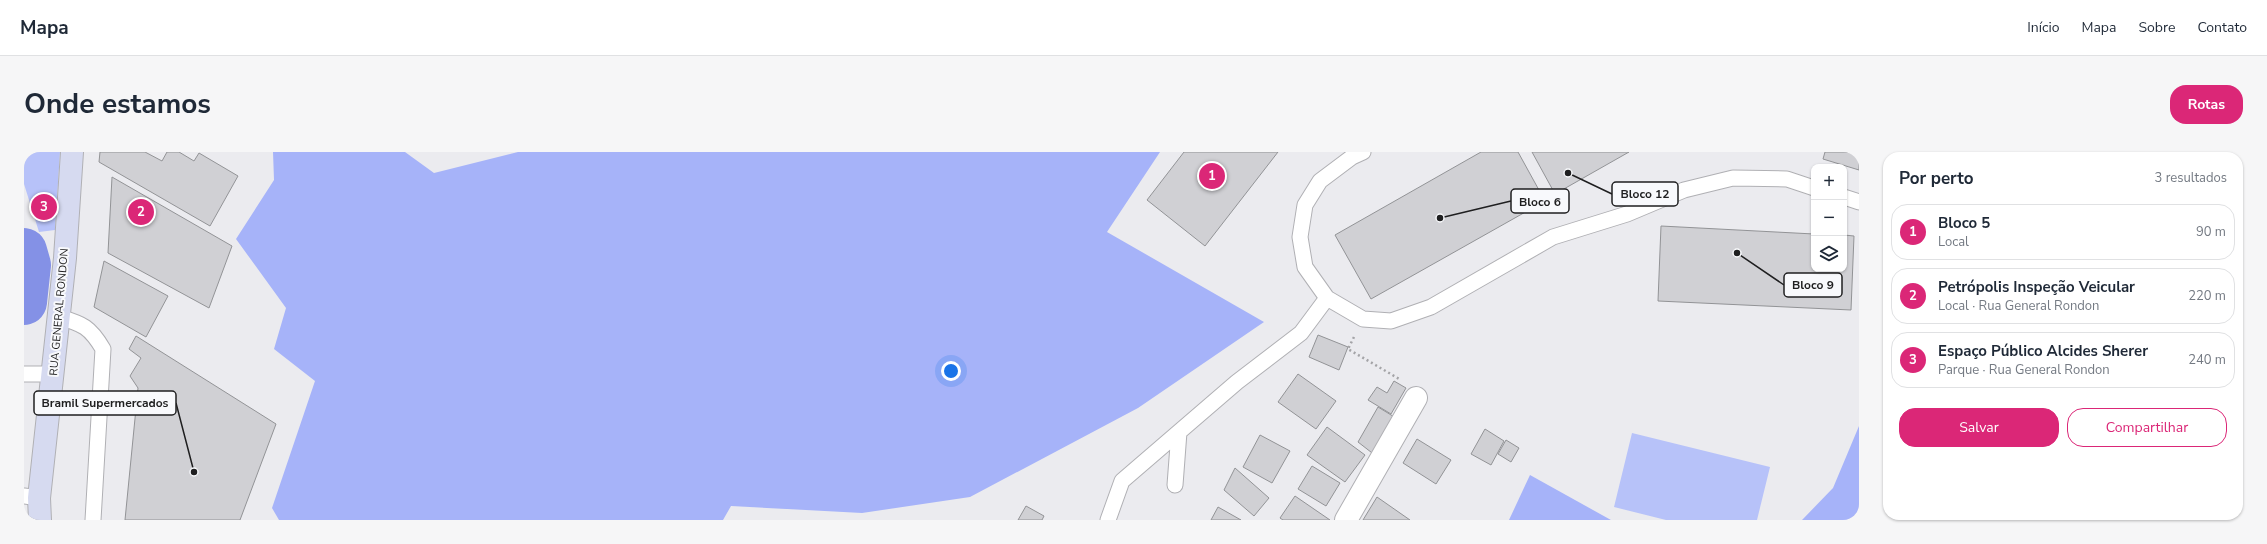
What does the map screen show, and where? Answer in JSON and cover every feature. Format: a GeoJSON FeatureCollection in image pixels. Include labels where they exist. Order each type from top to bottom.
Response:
{"type":"FeatureCollection","features":[{"type":"Feature","properties":{"kind":"main road","name":"RUA GENERAL RONDON"},"geometry":{"type":"LineString","coordinates":[[40,520],[32,497],[52,374],[59,317],[72,152]]}},
{"type":"Feature","properties":{"kind":"street"},"geometry":{"type":"LineString","coordinates":[[1346,520],[1410,390]]}},
{"type":"Feature","properties":{"kind":"lane"},"geometry":{"type":"LineString","coordinates":[[1363,152],[1352,157],[1320,181],[1304,205],[1300,237],[1305,267],[1327,298],[1363,319],[1392,321],[1431,307],[1553,237],[1627,214],[1684,190],[1733,178],[1787,179],[1811,187]]}},
{"type":"Feature","properties":{"kind":"lane"},"geometry":{"type":"LineString","coordinates":[[1847,198],[1859,202]]}},
{"type":"Feature","properties":{"kind":"lane"},"geometry":{"type":"LineString","coordinates":[[1108,520],[1122,481],[1237,382],[1301,333],[1327,298]]}},
{"type":"Feature","properties":{"kind":"lane"},"geometry":{"type":"LineString","coordinates":[[59,317],[75,322],[92,331],[103,349],[93,520]]}},
{"type":"Feature","properties":{"kind":"lane"},"geometry":{"type":"LineString","coordinates":[[24,374],[52,374]]}},
{"type":"Feature","properties":{"kind":"lane"},"geometry":{"type":"LineString","coordinates":[[1175,485],[1179,432]]}},
{"type":"Feature","properties":{"kind":"path"},"geometry":{"type":"LineString","coordinates":[[1363,319],[1348,349],[1410,390]]}},
{"type":"Feature","properties":{"kind":"shaded area"},"geometry":{"type":"Polygon","coordinates":[[[24,152],[60,152],[55,230],[39,232],[24,184],[24,152]]]}},
{"type":"Feature","properties":{"kind":"shaded area"},"geometry":{"type":"Polygon","coordinates":[[[273,152],[405,152],[434,173],[518,152],[1160,152],[1107,232],[1264,322],[1138,408],[970,497],[862,513],[731,506],[723,520],[279,520],[272,508],[315,381],[274,349],[286,308],[236,239],[274,180],[273,152]]]}},
{"type":"Feature","properties":{"kind":"shaded area"},"geometry":{"type":"Polygon","coordinates":[[[1859,426],[1859,520],[1802,520],[1833,488],[1859,426]]]}},
{"type":"Feature","properties":{"kind":"shaded area"},"geometry":{"type":"Polygon","coordinates":[[[1632,433],[1770,467],[1757,520],[1666,520],[1614,507],[1632,433]]]}},
{"type":"Feature","properties":{"kind":"shaded area"},"geometry":{"type":"Polygon","coordinates":[[[1530,475],[1611,520],[1509,520],[1530,475]]]}},
{"type":"Feature","properties":{"kind":"building"},"geometry":{"type":"Polygon","coordinates":[[[100,152],[145,152],[162,161],[167,152],[179,152],[194,161],[199,153],[238,176],[210,226],[99,162],[100,152]]]}},
{"type":"Feature","properties":{"kind":"building"},"geometry":{"type":"Polygon","coordinates":[[[1184,152],[1278,152],[1205,246],[1147,200],[1184,152]]]}},
{"type":"Feature","properties":{"kind":"building"},"geometry":{"type":"Polygon","coordinates":[[[1481,152],[1518,152],[1545,201],[1371,299],[1335,235],[1481,152]]]}},
{"type":"Feature","properties":{"kind":"building"},"geometry":{"type":"Polygon","coordinates":[[[1532,152],[1629,152],[1555,194],[1532,152]]]}},
{"type":"Feature","properties":{"kind":"building"},"geometry":{"type":"Polygon","coordinates":[[[1825,152],[1859,152],[1859,170],[1847,166],[1847,164],[1839,164],[1823,159],[1825,152]]]}},
{"type":"Feature","properties":{"kind":"building"},"geometry":{"type":"Polygon","coordinates":[[[112,177],[232,246],[209,308],[108,253],[112,177]]]}},
{"type":"Feature","properties":{"kind":"building"},"geometry":{"type":"Polygon","coordinates":[[[1661,226],[1811,234],[1811,272],[1847,272],[1847,235],[1854,236],[1851,310],[1658,301],[1661,226]]]}},
{"type":"Feature","properties":{"kind":"building"},"geometry":{"type":"Polygon","coordinates":[[[104,261],[168,296],[146,337],[94,307],[104,261]]]}},
{"type":"Feature","properties":{"kind":"building"},"geometry":{"type":"Polygon","coordinates":[[[1318,335],[1348,347],[1339,370],[1309,357],[1318,335]]]}},
{"type":"Feature","properties":{"kind":"building"},"geometry":{"type":"Polygon","coordinates":[[[136,336],[276,424],[240,520],[125,520],[138,388],[130,376],[141,358],[129,349],[136,336]]]}},
{"type":"Feature","properties":{"kind":"building"},"geometry":{"type":"Polygon","coordinates":[[[1298,374],[1336,401],[1316,429],[1278,402],[1298,374]]]}},
{"type":"Feature","properties":{"kind":"building"},"geometry":{"type":"Polygon","coordinates":[[[1394,381],[1406,388],[1391,414],[1368,400],[1377,387],[1387,393],[1394,381]]]}},
{"type":"Feature","properties":{"kind":"building"},"geometry":{"type":"Polygon","coordinates":[[[1378,407],[1396,418],[1376,456],[1358,442],[1378,407]]]}},
{"type":"Feature","properties":{"kind":"building"},"geometry":{"type":"Polygon","coordinates":[[[1327,427],[1365,455],[1345,482],[1307,455],[1327,427]]]}},
{"type":"Feature","properties":{"kind":"building"},"geometry":{"type":"Polygon","coordinates":[[[1485,429],[1504,441],[1491,465],[1471,454],[1485,429]]]}},
{"type":"Feature","properties":{"kind":"building"},"geometry":{"type":"Polygon","coordinates":[[[1260,435],[1290,451],[1272,483],[1243,467],[1260,435]]]}},
{"type":"Feature","properties":{"kind":"building"},"geometry":{"type":"Polygon","coordinates":[[[1417,439],[1451,460],[1436,484],[1403,463],[1417,439]]]}},
{"type":"Feature","properties":{"kind":"building"},"geometry":{"type":"Polygon","coordinates":[[[1506,440],[1519,448],[1511,462],[1498,454],[1506,440]]]}},
{"type":"Feature","properties":{"kind":"building"},"geometry":{"type":"Polygon","coordinates":[[[1312,466],[1340,483],[1326,506],[1298,489],[1312,466]]]}},
{"type":"Feature","properties":{"kind":"building"},"geometry":{"type":"Polygon","coordinates":[[[1235,468],[1269,498],[1254,516],[1224,490],[1235,468]]]}},
{"type":"Feature","properties":{"kind":"building"},"geometry":{"type":"Polygon","coordinates":[[[1295,496],[1330,520],[1283,520],[1280,518],[1295,496]]]}},
{"type":"Feature","properties":{"kind":"building"},"geometry":{"type":"Polygon","coordinates":[[[1377,497],[1410,520],[1363,520],[1377,497]]]}},
{"type":"Feature","properties":{"kind":"building"},"geometry":{"type":"Polygon","coordinates":[[[1026,506],[1044,516],[1042,520],[1018,520],[1026,506]]]}},
{"type":"Feature","properties":{"kind":"building"},"geometry":{"type":"Polygon","coordinates":[[[1218,507],[1241,520],[1211,520],[1218,507]]]}},
{"type":"Feature","properties":{"kind":"waterway"},"geometry":{"type":"LineString","coordinates":[[24,251],[28,265],[24,302]]}},
{"type":"Feature","properties":{"kind":"place","name":"Bloco 12"},"geometry":{"type":"Point","coordinates":[1568,173]}},
{"type":"Feature","properties":{"kind":"place","name":"Bloco 5"},"geometry":{"type":"Point","coordinates":[1212,176]}},
{"type":"Feature","properties":{"kind":"place","name":"Espaço Público Alcides Sherer"},"geometry":{"type":"Point","coordinates":[44,207]}},
{"type":"Feature","properties":{"kind":"place","name":"Petrópolis Inspeção Veicular"},"geometry":{"type":"Point","coordinates":[141,212]}},
{"type":"Feature","properties":{"kind":"place","name":"Bloco 6"},"geometry":{"type":"Point","coordinates":[1440,218]}},
{"type":"Feature","properties":{"kind":"place","name":"Bloco 9"},"geometry":{"type":"Point","coordinates":[1737,253]}},
{"type":"Feature","properties":{"kind":"place","name":"Bramil Supermercados"},"geometry":{"type":"Point","coordinates":[194,472]}}]}
